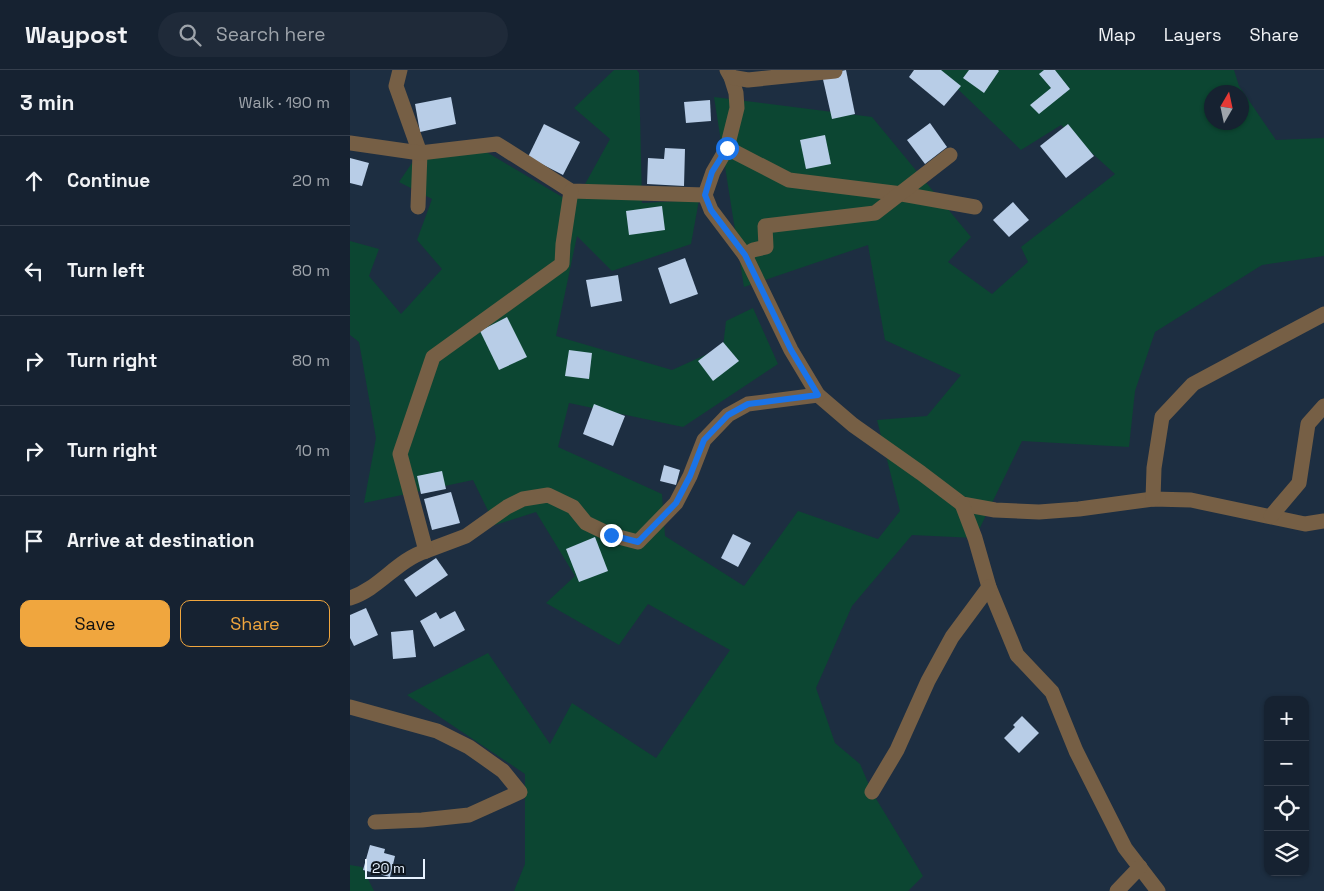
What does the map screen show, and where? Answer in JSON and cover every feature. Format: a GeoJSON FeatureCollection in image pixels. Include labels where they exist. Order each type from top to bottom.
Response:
{"type":"FeatureCollection","features":[{"type":"Feature","properties":{"kind":"street"},"geometry":{"type":"LineString","coordinates":[[400,70],[396,86],[420,153],[418,207]]}},
{"type":"Feature","properties":{"kind":"street"},"geometry":{"type":"LineString","coordinates":[[729,74],[748,80],[835,71]]}},
{"type":"Feature","properties":{"kind":"street"},"geometry":{"type":"LineString","coordinates":[[729,74],[736,94],[737,108],[727,148],[712,172],[705,195],[711,210],[745,255],[791,350],[818,395],[853,426],[922,473],[962,504],[995,510],[1039,512],[1080,509],[1153,499],[1191,500],[1305,524],[1324,522]]}},
{"type":"Feature","properties":{"kind":"street"},"geometry":{"type":"LineString","coordinates":[[350,143],[420,153],[497,144],[571,191],[705,195]]}},
{"type":"Feature","properties":{"kind":"street"},"geometry":{"type":"LineString","coordinates":[[727,148],[789,180],[902,194],[976,207]]}},
{"type":"Feature","properties":{"kind":"street"},"geometry":{"type":"LineString","coordinates":[[745,255],[753,250],[766,248],[766,226],[875,213],[950,155]]}},
{"type":"Feature","properties":{"kind":"street"},"geometry":{"type":"LineString","coordinates":[[426,551],[400,454],[433,356],[562,264],[571,191]]}},
{"type":"Feature","properties":{"kind":"street"},"geometry":{"type":"LineString","coordinates":[[1153,499],[1154,468],[1162,418],[1168,411],[1193,384],[1324,314]]}},
{"type":"Feature","properties":{"kind":"street"},"geometry":{"type":"LineString","coordinates":[[350,598],[362,594],[418,553],[466,536],[507,507],[523,499],[548,495],[573,508],[586,523],[611,535],[638,542],[676,503],[690,476],[704,440],[728,415],[748,404],[818,395]]}},
{"type":"Feature","properties":{"kind":"street"},"geometry":{"type":"LineString","coordinates":[[1271,516],[1299,483],[1308,424],[1324,406]]}},
{"type":"Feature","properties":{"kind":"street"},"geometry":{"type":"LineString","coordinates":[[962,504],[975,538],[989,586],[1017,655],[1052,692],[1076,751],[1125,848],[1158,891]]}},
{"type":"Feature","properties":{"kind":"street"},"geometry":{"type":"LineString","coordinates":[[872,792],[897,750],[928,682],[952,637],[989,586]]}},
{"type":"Feature","properties":{"kind":"street"},"geometry":{"type":"LineString","coordinates":[[350,707],[437,730],[470,748],[503,771],[520,792],[469,815],[375,822]]}},
{"type":"Feature","properties":{"kind":"street"},"geometry":{"type":"LineString","coordinates":[[1117,891],[1140,867]]}},
{"type":"Feature","properties":{"kind":"green space"},"geometry":{"type":"Polygon","coordinates":[[[614,70],[637,70],[639,73],[642,203],[699,200],[691,244],[612,271],[577,236],[556,336],[672,370],[723,347],[726,321],[753,308],[778,364],[683,427],[569,403],[558,447],[662,494],[665,536],[744,586],[798,511],[878,539],[900,511],[877,420],[927,416],[961,375],[885,340],[868,245],[744,287],[714,97],[872,117],[971,237],[948,262],[992,294],[1028,262],[1021,247],[1115,174],[1061,125],[1021,150],[938,70],[1234,70],[1239,85],[1204,85],[1204,130],[1249,130],[1249,101],[1276,140],[1324,138],[1324,256],[1262,265],[1155,332],[1135,391],[1129,447],[1022,441],[975,538],[912,535],[852,606],[816,688],[835,743],[860,764],[872,792],[923,876],[908,891],[514,891],[525,864],[525,774],[407,695],[488,653],[550,744],[572,703],[656,758],[730,650],[648,604],[619,645],[546,603],[575,576],[536,512],[495,525],[473,480],[364,503],[376,438],[359,342],[350,335],[350,241],[379,249],[369,276],[401,314],[442,269],[417,240],[432,199],[399,182],[414,160],[483,150],[574,204],[610,139],[574,108],[614,70]]]}},
{"type":"Feature","properties":{"kind":"green space"},"geometry":{"type":"Polygon","coordinates":[[[350,865],[362,867],[374,891],[350,891],[350,865]]]}},
{"type":"Feature","properties":{"kind":"building"},"geometry":{"type":"Polygon","coordinates":[[[846,70],[855,114],[832,119],[822,75],[846,70]]]}},
{"type":"Feature","properties":{"kind":"building"},"geometry":{"type":"Polygon","coordinates":[[[914,70],[941,70],[961,86],[944,106],[909,77],[914,70]]]}},
{"type":"Feature","properties":{"kind":"building"},"geometry":{"type":"Polygon","coordinates":[[[969,70],[999,71],[984,93],[963,78],[969,70]]]}},
{"type":"Feature","properties":{"kind":"building"},"geometry":{"type":"Polygon","coordinates":[[[1044,70],[1055,70],[1070,89],[1039,114],[1030,105],[1051,88],[1039,74],[1044,70]]]}},
{"type":"Feature","properties":{"kind":"building"},"geometry":{"type":"Polygon","coordinates":[[[451,97],[456,124],[420,132],[415,104],[451,97]]]}},
{"type":"Feature","properties":{"kind":"building"},"geometry":{"type":"Polygon","coordinates":[[[710,100],[711,121],[686,123],[684,102],[710,100]]]}},
{"type":"Feature","properties":{"kind":"building"},"geometry":{"type":"Polygon","coordinates":[[[930,123],[947,147],[925,164],[907,140],[930,123]]]}},
{"type":"Feature","properties":{"kind":"building"},"geometry":{"type":"Polygon","coordinates":[[[544,124],[580,142],[563,175],[528,157],[544,124]]]}},
{"type":"Feature","properties":{"kind":"building"},"geometry":{"type":"Polygon","coordinates":[[[1068,124],[1094,156],[1066,178],[1040,146],[1068,124]]]}},
{"type":"Feature","properties":{"kind":"building"},"geometry":{"type":"Polygon","coordinates":[[[825,135],[831,164],[806,169],[800,140],[825,135]]]}},
{"type":"Feature","properties":{"kind":"building"},"geometry":{"type":"Polygon","coordinates":[[[665,148],[685,149],[684,186],[647,184],[648,158],[664,159],[665,148]]]}},
{"type":"Feature","properties":{"kind":"building"},"geometry":{"type":"Polygon","coordinates":[[[350,158],[369,163],[362,186],[350,183],[350,158]]]}},
{"type":"Feature","properties":{"kind":"building"},"geometry":{"type":"Polygon","coordinates":[[[1013,202],[1029,220],[1009,237],[993,220],[1013,202]]]}},
{"type":"Feature","properties":{"kind":"building"},"geometry":{"type":"Polygon","coordinates":[[[662,206],[665,230],[629,235],[626,211],[662,206]]]}},
{"type":"Feature","properties":{"kind":"building"},"geometry":{"type":"Polygon","coordinates":[[[685,258],[698,294],[670,304],[658,268],[685,258]]]}},
{"type":"Feature","properties":{"kind":"building"},"geometry":{"type":"Polygon","coordinates":[[[618,275],[622,301],[591,307],[586,280],[618,275]]]}},
{"type":"Feature","properties":{"kind":"building"},"geometry":{"type":"Polygon","coordinates":[[[507,317],[527,357],[499,370],[480,331],[507,317]]]}},
{"type":"Feature","properties":{"kind":"building"},"geometry":{"type":"Polygon","coordinates":[[[723,342],[739,361],[713,381],[698,361],[723,342]]]}},
{"type":"Feature","properties":{"kind":"building"},"geometry":{"type":"Polygon","coordinates":[[[569,350],[592,353],[589,379],[565,376],[569,350]]]}},
{"type":"Feature","properties":{"kind":"building"},"geometry":{"type":"Polygon","coordinates":[[[594,404],[625,416],[613,446],[583,434],[594,404]]]}},
{"type":"Feature","properties":{"kind":"building"},"geometry":{"type":"Polygon","coordinates":[[[664,465],[680,470],[676,485],[660,481],[664,465]]]}},
{"type":"Feature","properties":{"kind":"building"},"geometry":{"type":"Polygon","coordinates":[[[442,471],[446,489],[421,494],[417,476],[442,471]]]}},
{"type":"Feature","properties":{"kind":"building"},"geometry":{"type":"Polygon","coordinates":[[[451,492],[460,523],[432,530],[424,499],[451,492]]]}},
{"type":"Feature","properties":{"kind":"building"},"geometry":{"type":"Polygon","coordinates":[[[733,534],[751,543],[738,567],[721,558],[733,534]]]}},
{"type":"Feature","properties":{"kind":"building"},"geometry":{"type":"Polygon","coordinates":[[[595,537],[608,571],[579,582],[566,549],[595,537]]]}},
{"type":"Feature","properties":{"kind":"building"},"geometry":{"type":"Polygon","coordinates":[[[436,558],[448,575],[416,597],[404,580],[436,558]]]}},
{"type":"Feature","properties":{"kind":"building"},"geometry":{"type":"Polygon","coordinates":[[[366,608],[378,635],[354,646],[350,638],[350,615],[366,608]]]}},
{"type":"Feature","properties":{"kind":"building"},"geometry":{"type":"Polygon","coordinates":[[[455,611],[465,630],[434,647],[420,621],[436,612],[440,619],[455,611]]]}},
{"type":"Feature","properties":{"kind":"building"},"geometry":{"type":"Polygon","coordinates":[[[413,630],[416,657],[393,659],[391,632],[413,630]]]}},
{"type":"Feature","properties":{"kind":"building"},"geometry":{"type":"Polygon","coordinates":[[[1022,716],[1039,733],[1019,753],[1004,738],[1015,727],[1013,725],[1022,716]]]}},
{"type":"Feature","properties":{"kind":"building"},"geometry":{"type":"Polygon","coordinates":[[[370,845],[385,849],[384,853],[395,856],[390,877],[363,870],[370,845]]]}},
{"type":"Feature","properties":{"kind":"route"},"geometry":{"type":"LineString","coordinates":[[611,535],[638,542],[676,503],[690,476],[704,440],[728,415],[748,404],[818,395],[791,350],[745,255],[711,210],[705,195],[712,172],[727,148]]}}]}
